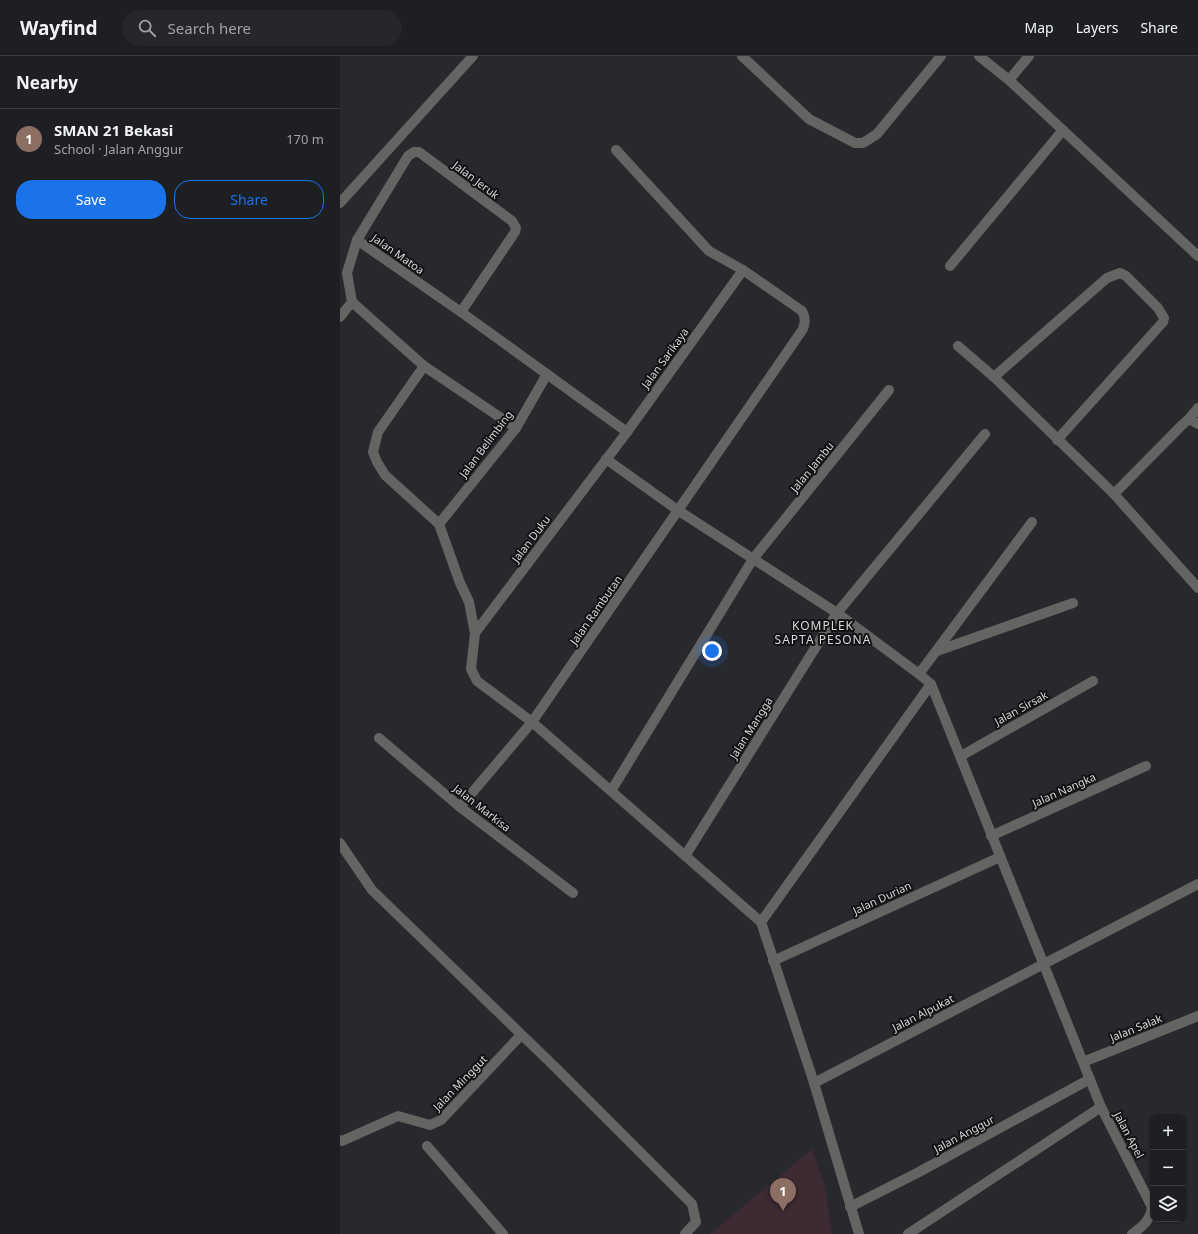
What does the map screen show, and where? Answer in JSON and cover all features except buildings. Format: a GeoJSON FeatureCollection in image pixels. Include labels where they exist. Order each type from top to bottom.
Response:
{"type":"FeatureCollection","features":[{"type":"Feature","properties":{"kind":"street"},"geometry":{"type":"LineString","coordinates":[[340,203],[473,56]]}},
{"type":"Feature","properties":{"kind":"street"},"geometry":{"type":"LineString","coordinates":[[742,56],[809,119],[855,143],[863,143],[877,134],[941,56]]}},
{"type":"Feature","properties":{"kind":"street"},"geometry":{"type":"LineString","coordinates":[[979,56],[1009,80],[1198,256]]}},
{"type":"Feature","properties":{"kind":"street"},"geometry":{"type":"LineString","coordinates":[[1009,80],[1029,56]]}},
{"type":"Feature","properties":{"kind":"street"},"geometry":{"type":"LineString","coordinates":[[950,266],[1063,130]]}},
{"type":"Feature","properties":{"kind":"street","name":"Jalan Rambutan"},"geometry":{"type":"LineString","coordinates":[[460,807],[532,722],[679,511],[803,329],[805,322],[805,316],[802,311],[743,270],[709,251],[616,150]]}},
{"type":"Feature","properties":{"kind":"street","name":"Jalan Jeruk"},"geometry":{"type":"LineString","coordinates":[[360,236],[408,156],[414,152],[419,152],[512,221],[515,224],[515,232],[461,312]]}},
{"type":"Feature","properties":{"kind":"street","name":"Jalan Matoa"},"geometry":{"type":"LineString","coordinates":[[352,302],[348,273],[360,236],[461,312],[627,432]]}},
{"type":"Feature","properties":{"kind":"street","name":"Jalan Sarikaya"},"geometry":{"type":"LineString","coordinates":[[606,459],[743,270]]}},
{"type":"Feature","properties":{"kind":"street"},"geometry":{"type":"LineString","coordinates":[[994,376],[1107,278],[1120,273],[1126,276],[1158,308],[1164,318],[1163,322],[1057,440]]}},
{"type":"Feature","properties":{"kind":"street"},"geometry":{"type":"LineString","coordinates":[[340,317],[352,302],[424,366],[516,428]]}},
{"type":"Feature","properties":{"kind":"street"},"geometry":{"type":"LineString","coordinates":[[958,346],[994,376],[1057,440],[1114,494],[1198,588]]}},
{"type":"Feature","properties":{"kind":"street"},"geometry":{"type":"LineString","coordinates":[[424,366],[378,432],[373,452],[385,475],[439,524],[460,583],[469,602],[475,633],[471,669],[477,681],[532,722],[761,922],[814,1083],[859,1234]]}},
{"type":"Feature","properties":{"kind":"street","name":"Jalan Belimbing"},"geometry":{"type":"LineString","coordinates":[[439,524],[516,428],[547,374]]}},
{"type":"Feature","properties":{"kind":"street","name":"Jalan Jambu"},"geometry":{"type":"LineString","coordinates":[[612,792],[754,559],[889,390]]}},
{"type":"Feature","properties":{"kind":"street"},"geometry":{"type":"LineString","coordinates":[[1114,494],[1194,421],[1198,408]]}},
{"type":"Feature","properties":{"kind":"street","name":"Jalan Mangga"},"geometry":{"type":"LineString","coordinates":[[685,856],[837,613],[985,434]]}},
{"type":"Feature","properties":{"kind":"street"},"geometry":{"type":"LineString","coordinates":[[606,459],[679,511],[837,613],[919,674],[930,684],[761,922]]}},
{"type":"Feature","properties":{"kind":"street","name":"Jalan Duku"},"geometry":{"type":"LineString","coordinates":[[475,633],[606,459]]}},
{"type":"Feature","properties":{"kind":"street"},"geometry":{"type":"LineString","coordinates":[[919,674],[1032,522]]}},
{"type":"Feature","properties":{"kind":"street"},"geometry":{"type":"LineString","coordinates":[[937,650],[1073,603]]}},
{"type":"Feature","properties":{"kind":"street","name":"Jalan Sirsak"},"geometry":{"type":"LineString","coordinates":[[961,756],[1093,681]]}},
{"type":"Feature","properties":{"kind":"street","name":"Jalan Apel"},"geometry":{"type":"LineString","coordinates":[[930,684],[961,756],[991,836],[1101,1107],[1152,1207],[1151,1215],[1146,1222],[1132,1234]]}},
{"type":"Feature","properties":{"kind":"street","name":"Jalan Markisa"},"geometry":{"type":"LineString","coordinates":[[379,738],[460,807],[573,893]]}},
{"type":"Feature","properties":{"kind":"street","name":"Jalan Nangka"},"geometry":{"type":"LineString","coordinates":[[991,836],[1146,766]]}},
{"type":"Feature","properties":{"kind":"street"},"geometry":{"type":"LineString","coordinates":[[340,843],[372,890],[692,1204],[696,1222],[685,1234]]}},
{"type":"Feature","properties":{"kind":"street","name":"Jalan Durian"},"geometry":{"type":"LineString","coordinates":[[774,961],[1000,857]]}},
{"type":"Feature","properties":{"kind":"street","name":"Jalan Alpukat"},"geometry":{"type":"LineString","coordinates":[[814,1083],[1198,884]]}},
{"type":"Feature","properties":{"kind":"street","name":"Jalan Salak"},"geometry":{"type":"LineString","coordinates":[[1083,1062],[1198,1016]]}},
{"type":"Feature","properties":{"kind":"street","name":"Jalan Minggut"},"geometry":{"type":"LineString","coordinates":[[340,1140],[342,1141],[398,1116],[430,1125],[442,1120],[521,1035]]}},
{"type":"Feature","properties":{"kind":"street","name":"Jalan Anggur"},"geometry":{"type":"LineString","coordinates":[[850,1207],[919,1172],[1090,1080]]}},
{"type":"Feature","properties":{"kind":"street"},"geometry":{"type":"LineString","coordinates":[[908,1234],[1101,1107]]}},
{"type":"Feature","properties":{"kind":"street"},"geometry":{"type":"LineString","coordinates":[[427,1146],[503,1234]]}},
{"type":"Feature","properties":{"kind":"shaded area"},"geometry":{"type":"Polygon","coordinates":[[[812,1149],[825,1187],[832,1234],[710,1234],[812,1149]]]}},
{"type":"Feature","properties":{"kind":"place","name":"SMAN 21 Bekasi"},"geometry":{"type":"Point","coordinates":[783,1211]}},
{"type":"Feature","properties":{"kind":"district","name":"KOMPLEK SAPTA PESONA"},"geometry":{"type":"Point","coordinates":[823,633]}}]}
